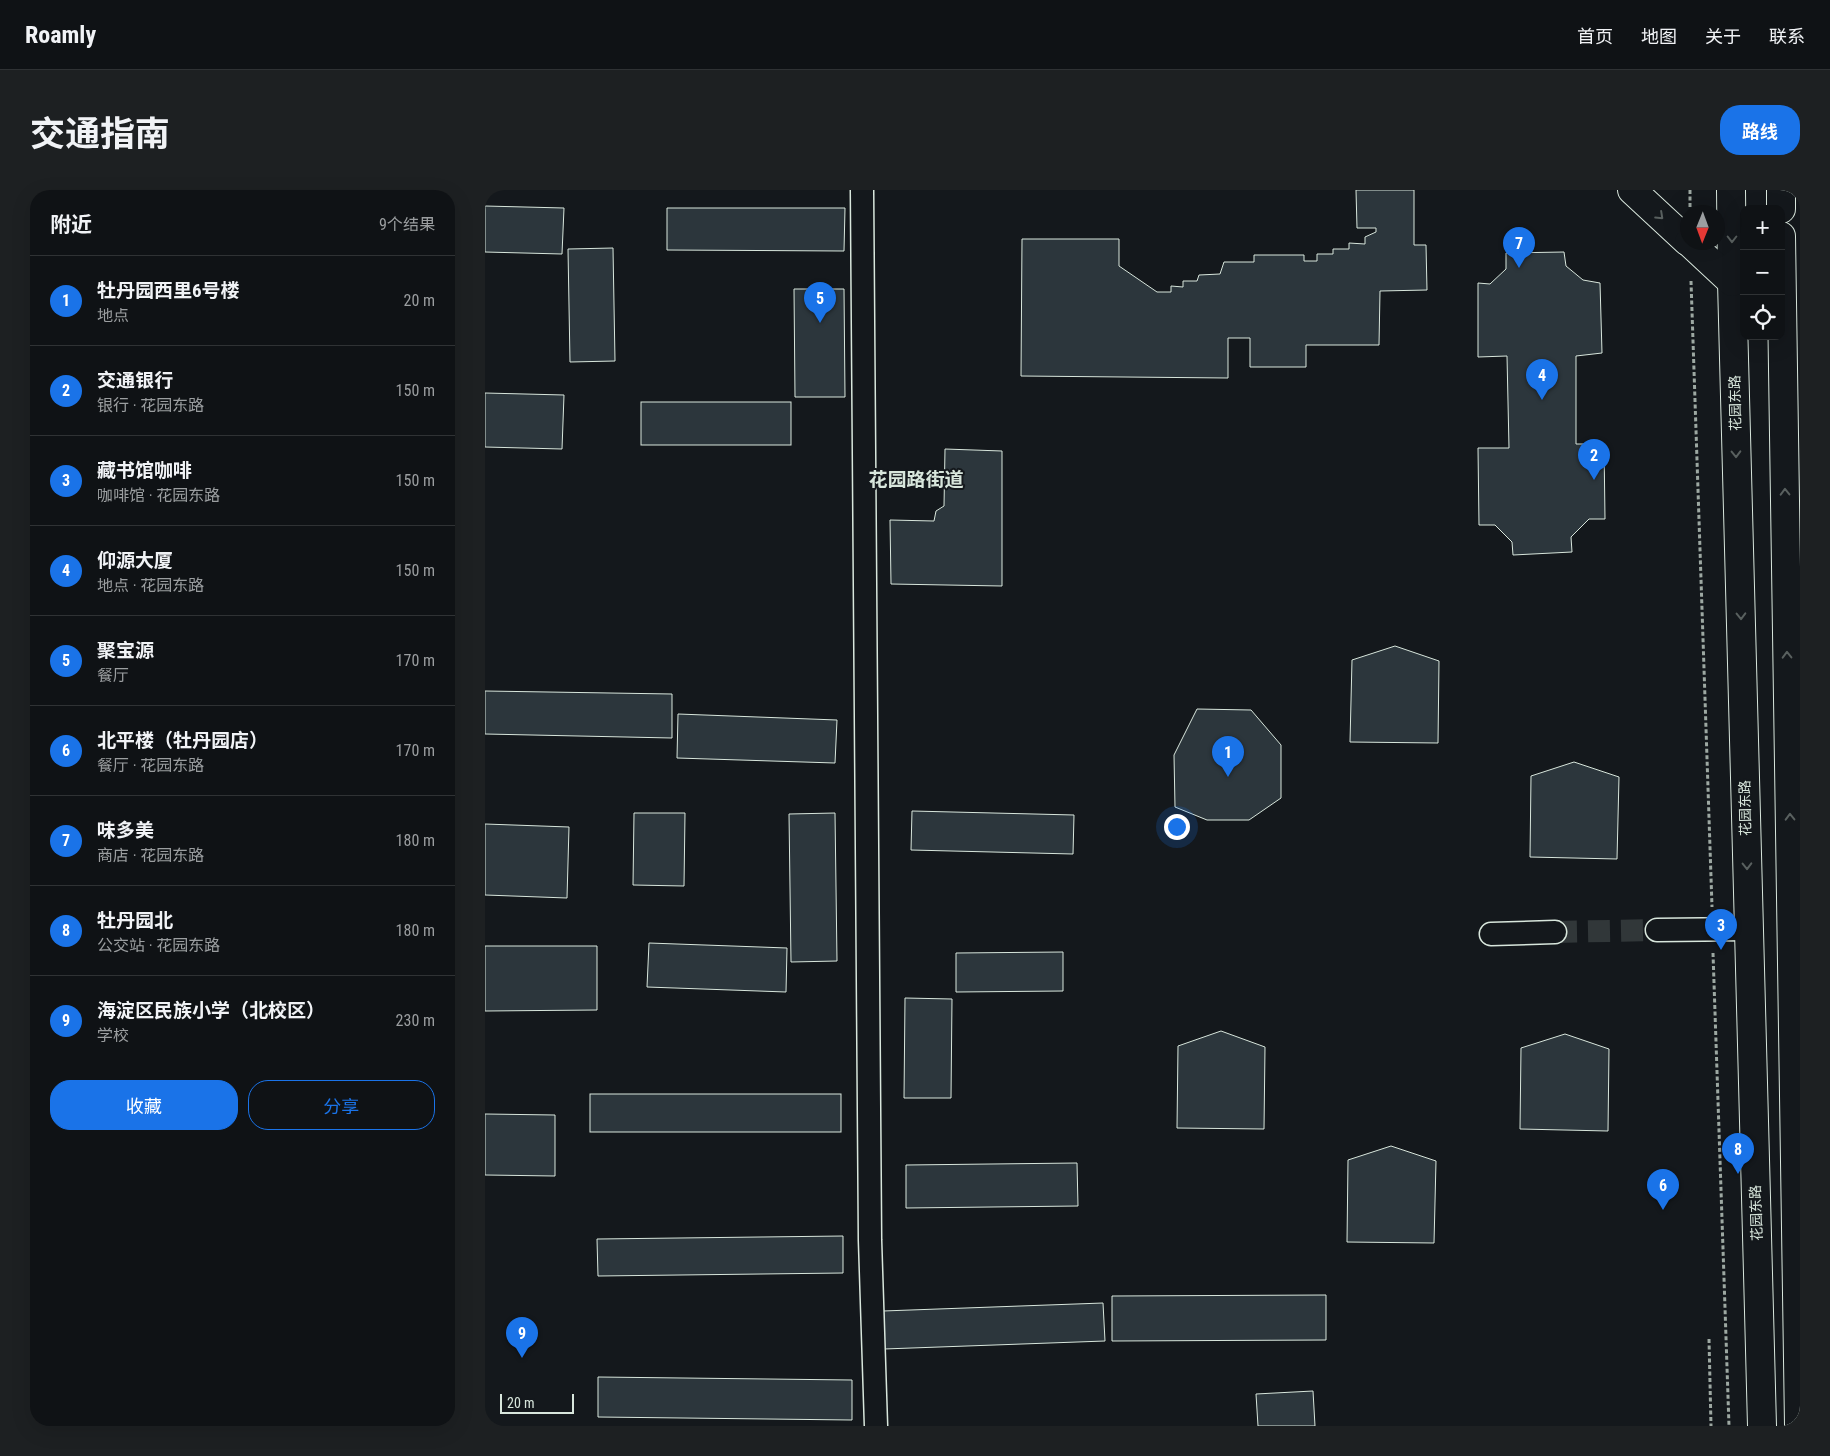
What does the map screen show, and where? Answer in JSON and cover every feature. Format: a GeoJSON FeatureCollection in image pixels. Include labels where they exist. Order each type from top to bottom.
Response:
{"type":"FeatureCollection","features":[{"type":"Feature","properties":{"kind":"main road"},"geometry":{"type":"LineString","coordinates":[[1632,190],[1680,234]]}},
{"type":"Feature","properties":{"kind":"main road","name":"花园东路"},"geometry":{"type":"LineString","coordinates":[[1731,190],[1762,1426]]}},
{"type":"Feature","properties":{"kind":"main road"},"geometry":{"type":"LineString","coordinates":[[1781,190],[1781,205]]}},
{"type":"Feature","properties":{"kind":"main road"},"geometry":{"type":"LineString","coordinates":[[1698,250],[1732,282]]}},
{"type":"Feature","properties":{"kind":"main road"},"geometry":{"type":"LineString","coordinates":[[1781,250],[1799,1426]]}},
{"type":"Feature","properties":{"kind":"main road"},"geometry":{"type":"LineString","coordinates":[[1787,604],[1800,569]]}},
{"type":"Feature","properties":{"kind":"street"},"geometry":{"type":"LineString","coordinates":[[862,190],[870,1221],[876,1426]]}},
{"type":"Feature","properties":{"kind":"street"},"geometry":{"type":"LineString","coordinates":[[1657,930],[1712,931],[1749,929]]}},
{"type":"Feature","properties":{"kind":"street"},"geometry":{"type":"LineString","coordinates":[[1491,934],[1555,932]]}},
{"type":"Feature","properties":{"kind":"path"},"geometry":{"type":"LineString","coordinates":[[1690,190],[1690,205]]}},
{"type":"Feature","properties":{"kind":"path"},"geometry":{"type":"LineString","coordinates":[[1689,250],[1729,1426]]}},
{"type":"Feature","properties":{"kind":"path"},"geometry":{"type":"LineString","coordinates":[[1709,1339],[1711,1426]]}},
{"type":"Feature","properties":{"kind":"building"},"geometry":{"type":"Polygon","coordinates":[[[1356,190],[1414,190],[1414,245],[1426,245],[1427,290],[1380,291],[1379,345],[1306,345],[1306,367],[1250,367],[1250,338],[1228,338],[1228,378],[1021,376],[1022,239],[1119,239],[1119,266],[1157,292],[1171,292],[1171,286],[1183,287],[1183,281],[1197,281],[1199,275],[1220,274],[1224,262],[1254,262],[1254,255],[1304,255],[1304,261],[1317,261],[1317,254],[1333,254],[1333,249],[1349,249],[1349,243],[1365,244],[1365,237],[1376,232],[1376,228],[1357,228],[1356,190]]]}},
{"type":"Feature","properties":{"kind":"building"},"geometry":{"type":"Polygon","coordinates":[[[485,206],[564,208],[562,254],[485,252],[485,206]]]}},
{"type":"Feature","properties":{"kind":"building"},"geometry":{"type":"Polygon","coordinates":[[[667,208],[845,208],[844,251],[667,250],[667,208]]]}},
{"type":"Feature","properties":{"kind":"building"},"geometry":{"type":"Polygon","coordinates":[[[613,248],[615,361],[570,362],[568,249],[613,248]]]}},
{"type":"Feature","properties":{"kind":"building"},"geometry":{"type":"Polygon","coordinates":[[[1564,252],[1566,266],[1583,280],[1600,283],[1602,353],[1576,356],[1576,444],[1604,444],[1605,519],[1589,519],[1571,537],[1572,552],[1513,555],[1512,542],[1495,525],[1479,525],[1478,448],[1509,448],[1507,356],[1478,357],[1478,283],[1490,284],[1506,269],[1506,253],[1564,252]]]}},
{"type":"Feature","properties":{"kind":"building"},"geometry":{"type":"Polygon","coordinates":[[[794,289],[844,289],[845,397],[795,397],[794,289]]]}},
{"type":"Feature","properties":{"kind":"building"},"geometry":{"type":"Polygon","coordinates":[[[485,393],[564,395],[562,449],[485,447],[485,393]]]}},
{"type":"Feature","properties":{"kind":"building"},"geometry":{"type":"Polygon","coordinates":[[[641,402],[791,402],[791,445],[641,445],[641,402]]]}},
{"type":"Feature","properties":{"kind":"building"},"geometry":{"type":"Polygon","coordinates":[[[945,449],[1002,451],[1002,586],[891,584],[890,520],[934,521],[936,511],[944,506],[945,449]]]}},
{"type":"Feature","properties":{"kind":"building"},"geometry":{"type":"Polygon","coordinates":[[[1395,646],[1439,661],[1438,743],[1350,742],[1352,660],[1395,646]]]}},
{"type":"Feature","properties":{"kind":"building"},"geometry":{"type":"Polygon","coordinates":[[[485,691],[672,694],[672,738],[485,734],[485,691]]]}},
{"type":"Feature","properties":{"kind":"building"},"geometry":{"type":"Polygon","coordinates":[[[1197,709],[1251,710],[1281,745],[1281,798],[1249,820],[1207,820],[1175,807],[1174,755],[1197,709]]]}},
{"type":"Feature","properties":{"kind":"building"},"geometry":{"type":"Polygon","coordinates":[[[678,714],[837,720],[835,763],[677,758],[678,714]]]}},
{"type":"Feature","properties":{"kind":"building"},"geometry":{"type":"Polygon","coordinates":[[[1574,762],[1619,777],[1617,859],[1530,857],[1531,776],[1574,762]]]}},
{"type":"Feature","properties":{"kind":"building"},"geometry":{"type":"Polygon","coordinates":[[[912,811],[1074,815],[1073,854],[911,850],[912,811]]]}},
{"type":"Feature","properties":{"kind":"building"},"geometry":{"type":"Polygon","coordinates":[[[634,813],[685,813],[684,886],[633,885],[634,813]]]}},
{"type":"Feature","properties":{"kind":"building"},"geometry":{"type":"Polygon","coordinates":[[[835,813],[837,961],[791,962],[789,814],[835,813]]]}},
{"type":"Feature","properties":{"kind":"building"},"geometry":{"type":"Polygon","coordinates":[[[485,824],[569,827],[567,898],[485,895],[485,824]]]}},
{"type":"Feature","properties":{"kind":"building"},"geometry":{"type":"Polygon","coordinates":[[[649,943],[787,948],[786,992],[647,987],[649,943]]]}},
{"type":"Feature","properties":{"kind":"building"},"geometry":{"type":"Polygon","coordinates":[[[485,946],[597,946],[597,1010],[485,1011],[485,946]]]}},
{"type":"Feature","properties":{"kind":"building"},"geometry":{"type":"Polygon","coordinates":[[[1063,952],[1063,991],[956,992],[956,953],[1063,952]]]}},
{"type":"Feature","properties":{"kind":"building"},"geometry":{"type":"Polygon","coordinates":[[[905,998],[952,999],[951,1098],[904,1098],[905,998]]]}},
{"type":"Feature","properties":{"kind":"building"},"geometry":{"type":"Polygon","coordinates":[[[1221,1031],[1265,1047],[1264,1129],[1177,1128],[1178,1046],[1221,1031]]]}},
{"type":"Feature","properties":{"kind":"building"},"geometry":{"type":"Polygon","coordinates":[[[1565,1034],[1609,1049],[1608,1131],[1520,1129],[1521,1048],[1565,1034]]]}},
{"type":"Feature","properties":{"kind":"building"},"geometry":{"type":"Polygon","coordinates":[[[590,1094],[841,1094],[841,1132],[590,1132],[590,1094]]]}},
{"type":"Feature","properties":{"kind":"building"},"geometry":{"type":"Polygon","coordinates":[[[485,1114],[555,1115],[555,1176],[485,1175],[485,1114]]]}},
{"type":"Feature","properties":{"kind":"building"},"geometry":{"type":"Polygon","coordinates":[[[1391,1146],[1436,1161],[1434,1243],[1347,1242],[1348,1160],[1391,1146]]]}},
{"type":"Feature","properties":{"kind":"building"},"geometry":{"type":"Polygon","coordinates":[[[1077,1163],[1078,1206],[906,1208],[906,1165],[1077,1163]]]}},
{"type":"Feature","properties":{"kind":"building"},"geometry":{"type":"Polygon","coordinates":[[[843,1236],[843,1273],[598,1276],[597,1239],[843,1236]]]}},
{"type":"Feature","properties":{"kind":"building"},"geometry":{"type":"Polygon","coordinates":[[[1326,1295],[1326,1340],[1112,1341],[1112,1296],[1326,1295]]]}},
{"type":"Feature","properties":{"kind":"building"},"geometry":{"type":"Polygon","coordinates":[[[1103,1303],[1105,1341],[884,1349],[883,1311],[1103,1303]]]}},
{"type":"Feature","properties":{"kind":"building"},"geometry":{"type":"Polygon","coordinates":[[[598,1377],[852,1380],[852,1420],[598,1417],[598,1377]]]}},
{"type":"Feature","properties":{"kind":"building"},"geometry":{"type":"Polygon","coordinates":[[[1313,1391],[1315,1426],[1258,1426],[1256,1394],[1313,1391]]]}},
{"type":"Feature","properties":{"kind":"tunnel"},"geometry":{"type":"LineString","coordinates":[[1555,932],[1657,930]]}},
{"type":"Feature","properties":{"kind":"place","name":"味多美"},"geometry":{"type":"Point","coordinates":[1519,268]}},
{"type":"Feature","properties":{"kind":"place","name":"聚宝源"},"geometry":{"type":"Point","coordinates":[820,323]}},
{"type":"Feature","properties":{"kind":"place","name":"仰源大厦"},"geometry":{"type":"Point","coordinates":[1542,400]}},
{"type":"Feature","properties":{"kind":"place","name":"交通银行"},"geometry":{"type":"Point","coordinates":[1594,480]}},
{"type":"Feature","properties":{"kind":"place","name":"牡丹园西里6号楼"},"geometry":{"type":"Point","coordinates":[1228,777]}},
{"type":"Feature","properties":{"kind":"place","name":"藏书馆咖啡"},"geometry":{"type":"Point","coordinates":[1721,950]}},
{"type":"Feature","properties":{"kind":"place","name":"牡丹园北"},"geometry":{"type":"Point","coordinates":[1738,1174]}},
{"type":"Feature","properties":{"kind":"place","name":"北平楼（牡丹园店）"},"geometry":{"type":"Point","coordinates":[1663,1210]}},
{"type":"Feature","properties":{"kind":"place","name":"海淀区民族小学（北校区）"},"geometry":{"type":"Point","coordinates":[522,1358]}},
{"type":"Feature","properties":{"kind":"district","name":"花园路街道"},"geometry":{"type":"Point","coordinates":[916,479]}}]}
